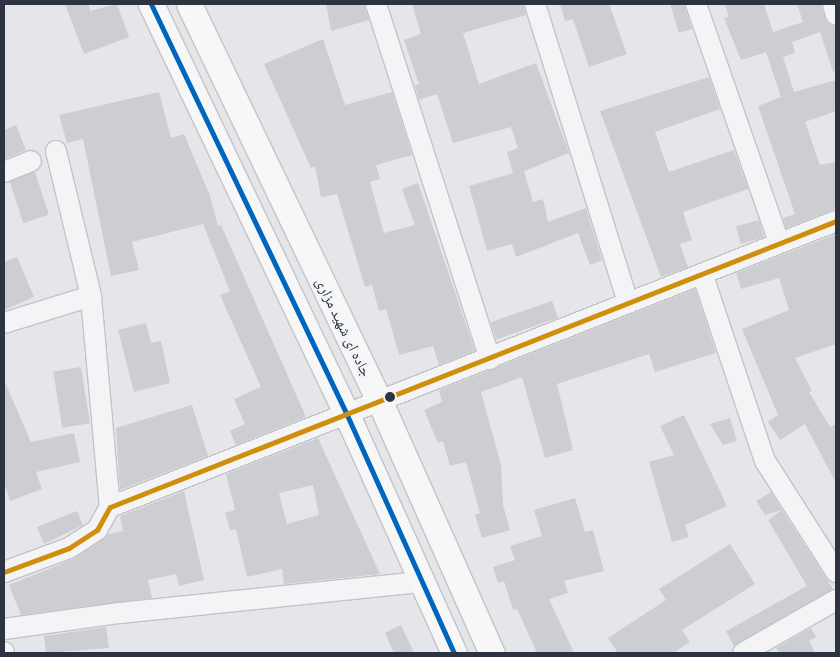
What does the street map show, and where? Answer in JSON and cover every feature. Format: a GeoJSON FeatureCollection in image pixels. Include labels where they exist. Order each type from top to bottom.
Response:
{"type":"FeatureCollection","features":[{"type":"Feature","properties":{"kind":"main road"},"geometry":{"type":"LineString","coordinates":[[151,4],[348,415],[454,653]]}},
{"type":"Feature","properties":{"kind":"main road","name":"جاده ای شهید مزاری"},"geometry":{"type":"LineString","coordinates":[[189,4],[380,402],[492,653]]}},
{"type":"Feature","properties":{"kind":"street"},"geometry":{"type":"LineString","coordinates":[[376,4],[490,359]]}},
{"type":"Feature","properties":{"kind":"street"},"geometry":{"type":"LineString","coordinates":[[535,4],[628,304]]}},
{"type":"Feature","properties":{"kind":"street"},"geometry":{"type":"LineString","coordinates":[[696,4],[779,243]]}},
{"type":"Feature","properties":{"kind":"street"},"geometry":{"type":"LineString","coordinates":[[833,4],[836,15]]}},
{"type":"Feature","properties":{"kind":"street"},"geometry":{"type":"LineString","coordinates":[[4,572],[69,548],[97,530],[110,507],[91,296],[56,151]]}},
{"type":"Feature","properties":{"kind":"street"},"geometry":{"type":"LineString","coordinates":[[4,172],[31,161]]}},
{"type":"Feature","properties":{"kind":"street"},"geometry":{"type":"LineString","coordinates":[[110,507],[703,276],[836,221]]}},
{"type":"Feature","properties":{"kind":"street"},"geometry":{"type":"LineString","coordinates":[[703,276],[766,462],[836,572]]}},
{"type":"Feature","properties":{"kind":"street"},"geometry":{"type":"LineString","coordinates":[[4,322],[91,296]]}},
{"type":"Feature","properties":{"kind":"street"},"geometry":{"type":"LineString","coordinates":[[4,629],[120,613],[422,582]]}},
{"type":"Feature","properties":{"kind":"street"},"geometry":{"type":"LineString","coordinates":[[743,653],[836,600]]}},
{"type":"Feature","properties":{"kind":"building"},"geometry":{"type":"Polygon","coordinates":[[[65,4],[89,4],[90,11],[117,4],[129,37],[84,54],[65,4]]]}},
{"type":"Feature","properties":{"kind":"building"},"geometry":{"type":"Polygon","coordinates":[[[326,4],[364,4],[369,20],[331,31],[326,4]]]}},
{"type":"Feature","properties":{"kind":"building"},"geometry":{"type":"Polygon","coordinates":[[[412,4],[523,4],[526,15],[463,33],[479,84],[536,63],[569,153],[524,171],[533,202],[543,199],[548,222],[586,208],[602,260],[590,265],[578,233],[516,257],[512,244],[487,251],[469,186],[513,173],[507,152],[518,148],[511,127],[453,143],[437,94],[419,100],[415,85],[419,84],[404,40],[421,34],[412,4]]]}},
{"type":"Feature","properties":{"kind":"building"},"geometry":{"type":"Polygon","coordinates":[[[560,4],[609,4],[627,54],[589,67],[573,19],[565,21],[560,4]]]}},
{"type":"Feature","properties":{"kind":"building"},"geometry":{"type":"Polygon","coordinates":[[[670,4],[684,4],[692,29],[679,33],[670,4]]]}},
{"type":"Feature","properties":{"kind":"building"},"geometry":{"type":"Polygon","coordinates":[[[725,4],[764,4],[773,32],[803,22],[797,4],[821,4],[827,23],[836,27],[836,71],[833,72],[820,32],[792,42],[795,53],[783,57],[794,92],[836,80],[836,111],[805,122],[820,165],[836,162],[836,209],[786,228],[783,218],[795,214],[758,106],[781,97],[766,52],[741,60],[724,18],[729,17],[725,4]]]}},
{"type":"Feature","properties":{"kind":"building"},"geometry":{"type":"Polygon","coordinates":[[[323,39],[345,105],[392,92],[412,155],[376,165],[380,179],[370,182],[384,233],[415,225],[402,189],[418,183],[475,351],[439,365],[433,346],[399,355],[386,309],[379,311],[372,285],[365,287],[337,194],[321,197],[315,166],[311,168],[264,64],[323,39]]]}},
{"type":"Feature","properties":{"kind":"building"},"geometry":{"type":"Polygon","coordinates":[[[709,77],[720,109],[655,132],[669,172],[734,150],[748,189],[683,212],[692,240],[680,244],[688,267],[661,277],[600,111],[709,77]]]}},
{"type":"Feature","properties":{"kind":"building"},"geometry":{"type":"Polygon","coordinates":[[[159,92],[171,138],[184,134],[210,196],[218,226],[221,225],[306,417],[236,445],[230,431],[245,424],[234,399],[261,387],[220,295],[230,291],[203,224],[132,242],[139,270],[111,276],[83,139],[67,143],[59,115],[159,92]]]}},
{"type":"Feature","properties":{"kind":"building"},"geometry":{"type":"Polygon","coordinates":[[[16,125],[26,150],[4,159],[4,130],[16,125]]]}},
{"type":"Feature","properties":{"kind":"building"},"geometry":{"type":"Polygon","coordinates":[[[35,172],[49,215],[23,223],[9,180],[35,172]]]}},
{"type":"Feature","properties":{"kind":"building"},"geometry":{"type":"Polygon","coordinates":[[[759,220],[764,237],[741,244],[736,227],[759,220]]]}},
{"type":"Feature","properties":{"kind":"building"},"geometry":{"type":"Polygon","coordinates":[[[836,234],[836,344],[795,358],[812,391],[809,392],[830,427],[836,424],[836,483],[805,424],[780,440],[768,422],[778,415],[742,329],[789,310],[779,278],[741,289],[736,273],[836,234]]]}},
{"type":"Feature","properties":{"kind":"building"},"geometry":{"type":"Polygon","coordinates":[[[17,257],[34,297],[4,310],[4,262],[17,257]]]}},
{"type":"Feature","properties":{"kind":"building"},"geometry":{"type":"Polygon","coordinates":[[[695,289],[716,353],[655,372],[649,354],[557,384],[573,450],[545,458],[522,377],[481,392],[501,465],[503,505],[510,530],[482,538],[475,515],[480,513],[466,462],[450,466],[443,441],[438,443],[424,410],[442,402],[439,390],[695,289]]]}},
{"type":"Feature","properties":{"kind":"building"},"geometry":{"type":"Polygon","coordinates":[[[552,301],[558,318],[496,339],[491,322],[552,301]]]}},
{"type":"Feature","properties":{"kind":"building"},"geometry":{"type":"Polygon","coordinates":[[[146,323],[151,343],[161,341],[170,383],[134,392],[118,330],[146,323]]]}},
{"type":"Feature","properties":{"kind":"building"},"geometry":{"type":"Polygon","coordinates":[[[81,367],[90,423],[62,428],[53,371],[81,367]]]}},
{"type":"Feature","properties":{"kind":"building"},"geometry":{"type":"Polygon","coordinates":[[[4,380],[31,442],[74,433],[80,462],[36,472],[42,489],[10,501],[4,482],[4,380]]]}},
{"type":"Feature","properties":{"kind":"building"},"geometry":{"type":"Polygon","coordinates":[[[192,405],[208,456],[120,490],[116,428],[192,405]]]}},
{"type":"Feature","properties":{"kind":"building"},"geometry":{"type":"Polygon","coordinates":[[[684,415],[727,506],[685,525],[689,537],[672,542],[649,462],[674,455],[660,426],[684,415]]]}},
{"type":"Feature","properties":{"kind":"building"},"geometry":{"type":"Polygon","coordinates":[[[730,418],[737,441],[723,445],[710,424],[730,418]]]}},
{"type":"Feature","properties":{"kind":"building"},"geometry":{"type":"Polygon","coordinates":[[[318,438],[380,574],[284,584],[282,569],[247,577],[236,529],[230,530],[225,513],[235,510],[226,474],[318,438]],[[313,485],[279,493],[287,524],[319,515],[313,485]]]}},
{"type":"Feature","properties":{"kind":"building"},"geometry":{"type":"Polygon","coordinates":[[[184,491],[204,580],[179,586],[176,574],[148,580],[152,598],[21,615],[9,585],[73,559],[108,534],[123,531],[120,516],[184,491]]]}},
{"type":"Feature","properties":{"kind":"building"},"geometry":{"type":"Polygon","coordinates":[[[771,492],[782,510],[765,515],[756,501],[771,492]]]}},
{"type":"Feature","properties":{"kind":"building"},"geometry":{"type":"Polygon","coordinates":[[[575,498],[585,532],[593,530],[604,571],[564,581],[568,593],[549,599],[574,653],[537,653],[517,609],[513,610],[504,581],[498,583],[493,567],[515,560],[510,546],[542,536],[534,510],[575,498]]]}},
{"type":"Feature","properties":{"kind":"building"},"geometry":{"type":"Polygon","coordinates":[[[782,510],[833,589],[734,646],[726,631],[807,586],[768,520],[782,510]]]}},
{"type":"Feature","properties":{"kind":"building"},"geometry":{"type":"Polygon","coordinates":[[[77,511],[83,525],[44,544],[37,527],[77,511]]]}},
{"type":"Feature","properties":{"kind":"building"},"geometry":{"type":"Polygon","coordinates":[[[730,544],[755,584],[682,630],[690,642],[673,653],[618,653],[608,638],[666,600],[659,589],[730,544]]]}},
{"type":"Feature","properties":{"kind":"building"},"geometry":{"type":"Polygon","coordinates":[[[401,625],[414,653],[394,653],[385,633],[401,625]]]}},
{"type":"Feature","properties":{"kind":"building"},"geometry":{"type":"Polygon","coordinates":[[[106,627],[109,648],[46,653],[44,636],[106,627]]]}},
{"type":"Feature","properties":{"kind":"building"},"geometry":{"type":"Polygon","coordinates":[[[811,628],[816,637],[809,641],[815,653],[779,653],[776,648],[811,628]]]}},
{"type":"Feature","properties":{"kind":"transit line"},"geometry":{"type":"LineString","coordinates":[[151,4],[347,415],[454,653]]}},
{"type":"Feature","properties":{"kind":"transit line"},"geometry":{"type":"LineString","coordinates":[[4,572],[69,548],[97,530],[110,507],[836,221]]}}]}
